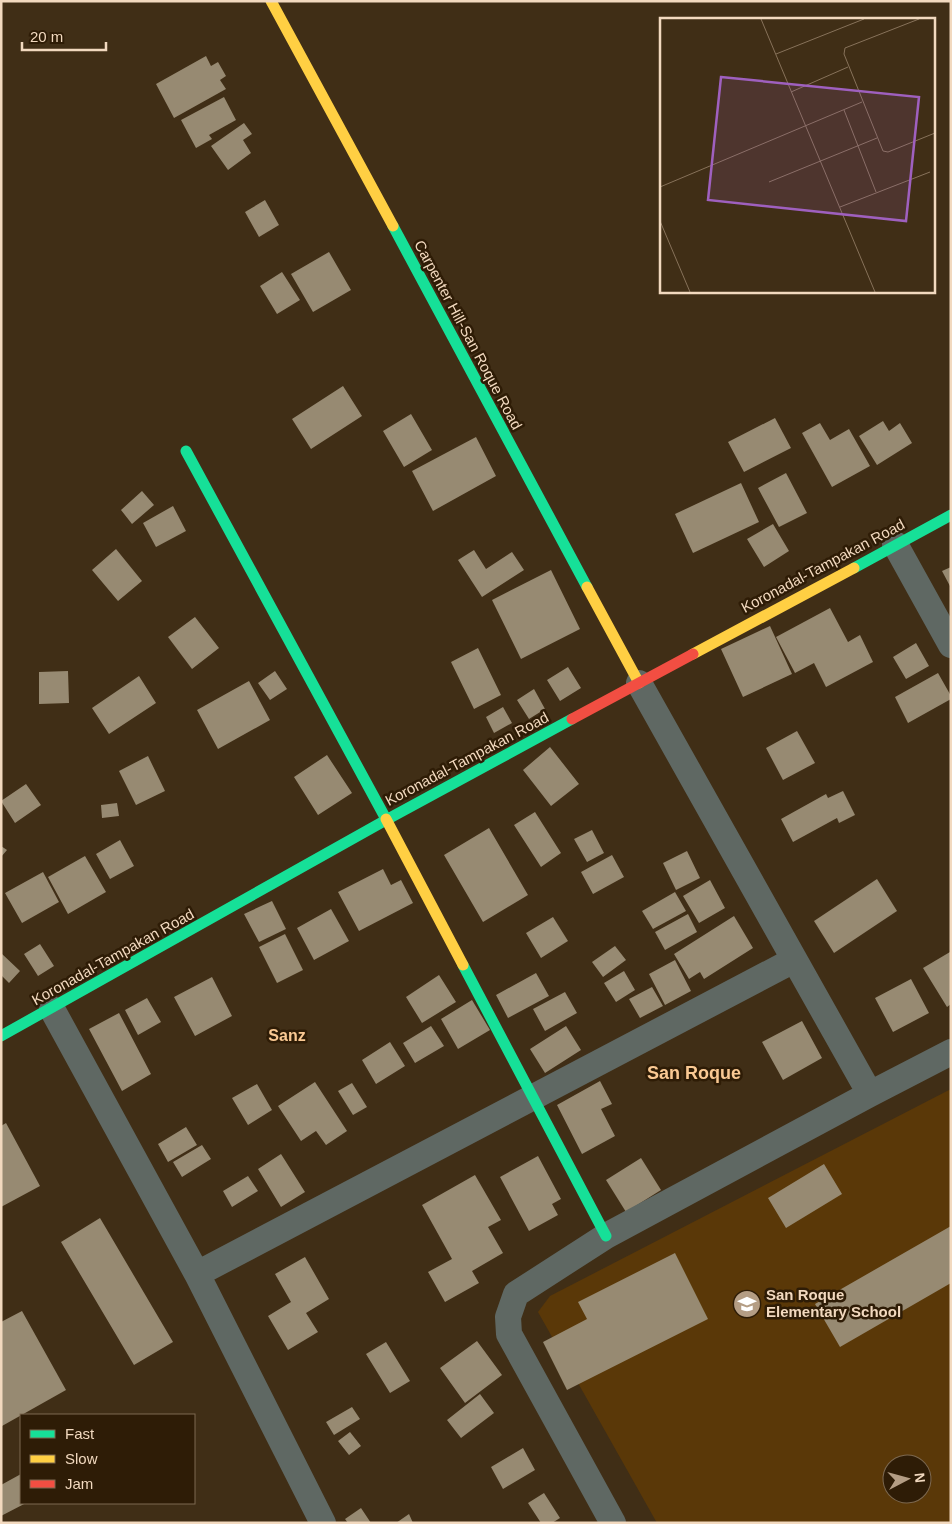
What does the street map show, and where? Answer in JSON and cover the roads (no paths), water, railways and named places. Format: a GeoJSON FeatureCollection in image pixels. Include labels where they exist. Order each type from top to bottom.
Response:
{"type":"FeatureCollection","features":[{"type":"Feature","properties":{"kind":"street","name":"Carpenter Hill-San Roque Road"},"geometry":{"type":"LineString","coordinates":[[270,1],[639,683]]}},
{"type":"Feature","properties":{"kind":"street"},"geometry":{"type":"LineString","coordinates":[[186,451],[386,820],[606,1236]]}},
{"type":"Feature","properties":{"kind":"street","name":"Koronadal-Tampakan Road"},"geometry":{"type":"LineString","coordinates":[[1,1036],[386,820],[951,515]]}},
{"type":"Feature","properties":{"kind":"street"},"geometry":{"type":"LineString","coordinates":[[895,544],[951,645]]}},
{"type":"Feature","properties":{"kind":"street"},"geometry":{"type":"LineString","coordinates":[[639,683],[870,1094]]}},
{"type":"Feature","properties":{"kind":"street"},"geometry":{"type":"LineString","coordinates":[[197,1274],[794,960]]}},
{"type":"Feature","properties":{"kind":"street"},"geometry":{"type":"LineString","coordinates":[[52,1009],[197,1274],[322,1523]]}},
{"type":"Feature","properties":{"kind":"street"},"geometry":{"type":"LineString","coordinates":[[613,1523],[509,1334],[508,1317],[516,1294],[606,1236],[951,1052]]}},
{"type":"Feature","properties":{"kind":"place","name":"San Roque Elementary School"},"geometry":{"type":"Point","coordinates":[747,1304]}},
{"type":"Feature","properties":{"kind":"district","name":"Sanz"},"geometry":{"type":"Point","coordinates":[287,1035]}},
{"type":"Feature","properties":{"kind":"district","name":"San Roque"},"geometry":{"type":"Point","coordinates":[694,1073]}}]}
